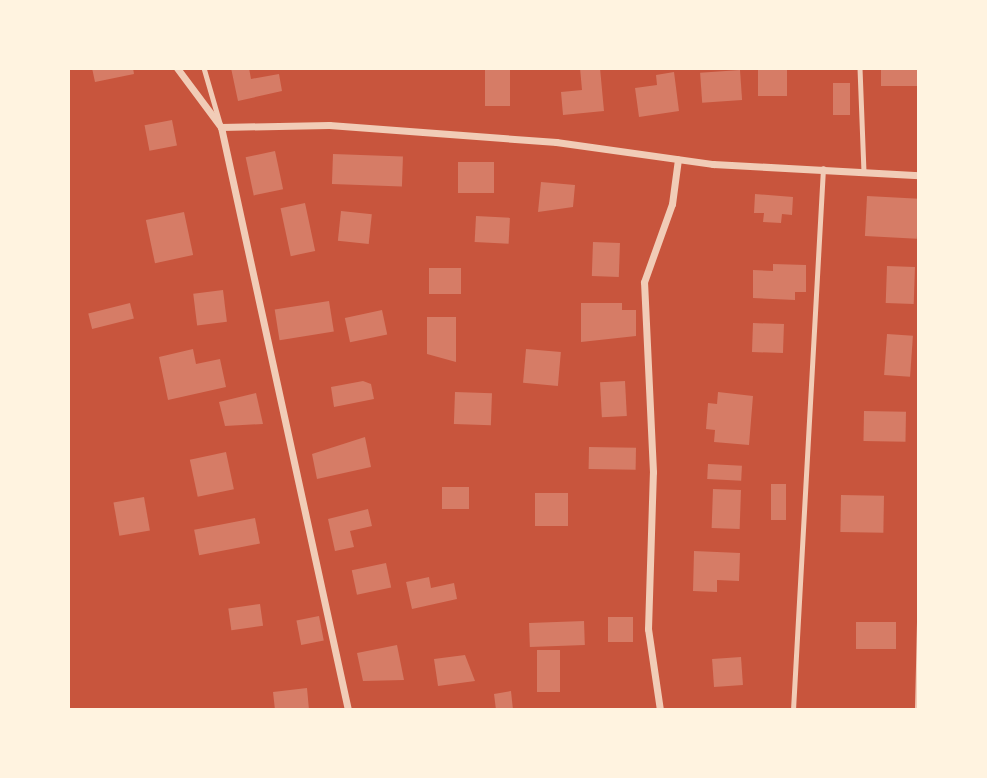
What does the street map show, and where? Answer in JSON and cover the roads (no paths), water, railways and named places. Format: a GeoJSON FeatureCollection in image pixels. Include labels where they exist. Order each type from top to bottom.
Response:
{"type":"FeatureCollection","features":[{"type":"Feature","properties":{"kind":"street"},"geometry":{"type":"LineString","coordinates":[[177,68],[221,127],[348,710]]}},
{"type":"Feature","properties":{"kind":"street"},"geometry":{"type":"LineString","coordinates":[[221,127],[329,125],[678,159],[919,175]]}},
{"type":"Feature","properties":{"kind":"street"},"geometry":{"type":"LineString","coordinates":[[660,710],[648,629],[653,472],[644,282],[672,204],[678,159]]}},
{"type":"Feature","properties":{"kind":"lane"},"geometry":{"type":"LineString","coordinates":[[204,68],[221,127]]}},
{"type":"Feature","properties":{"kind":"lane"},"geometry":{"type":"LineString","coordinates":[[860,68],[864,171]]}},
{"type":"Feature","properties":{"kind":"lane"},"geometry":{"type":"LineString","coordinates":[[793,710],[822,169]]}},
{"type":"Feature","properties":{"kind":"lane"},"geometry":{"type":"LineString","coordinates":[[917,710],[919,621]]}}]}
